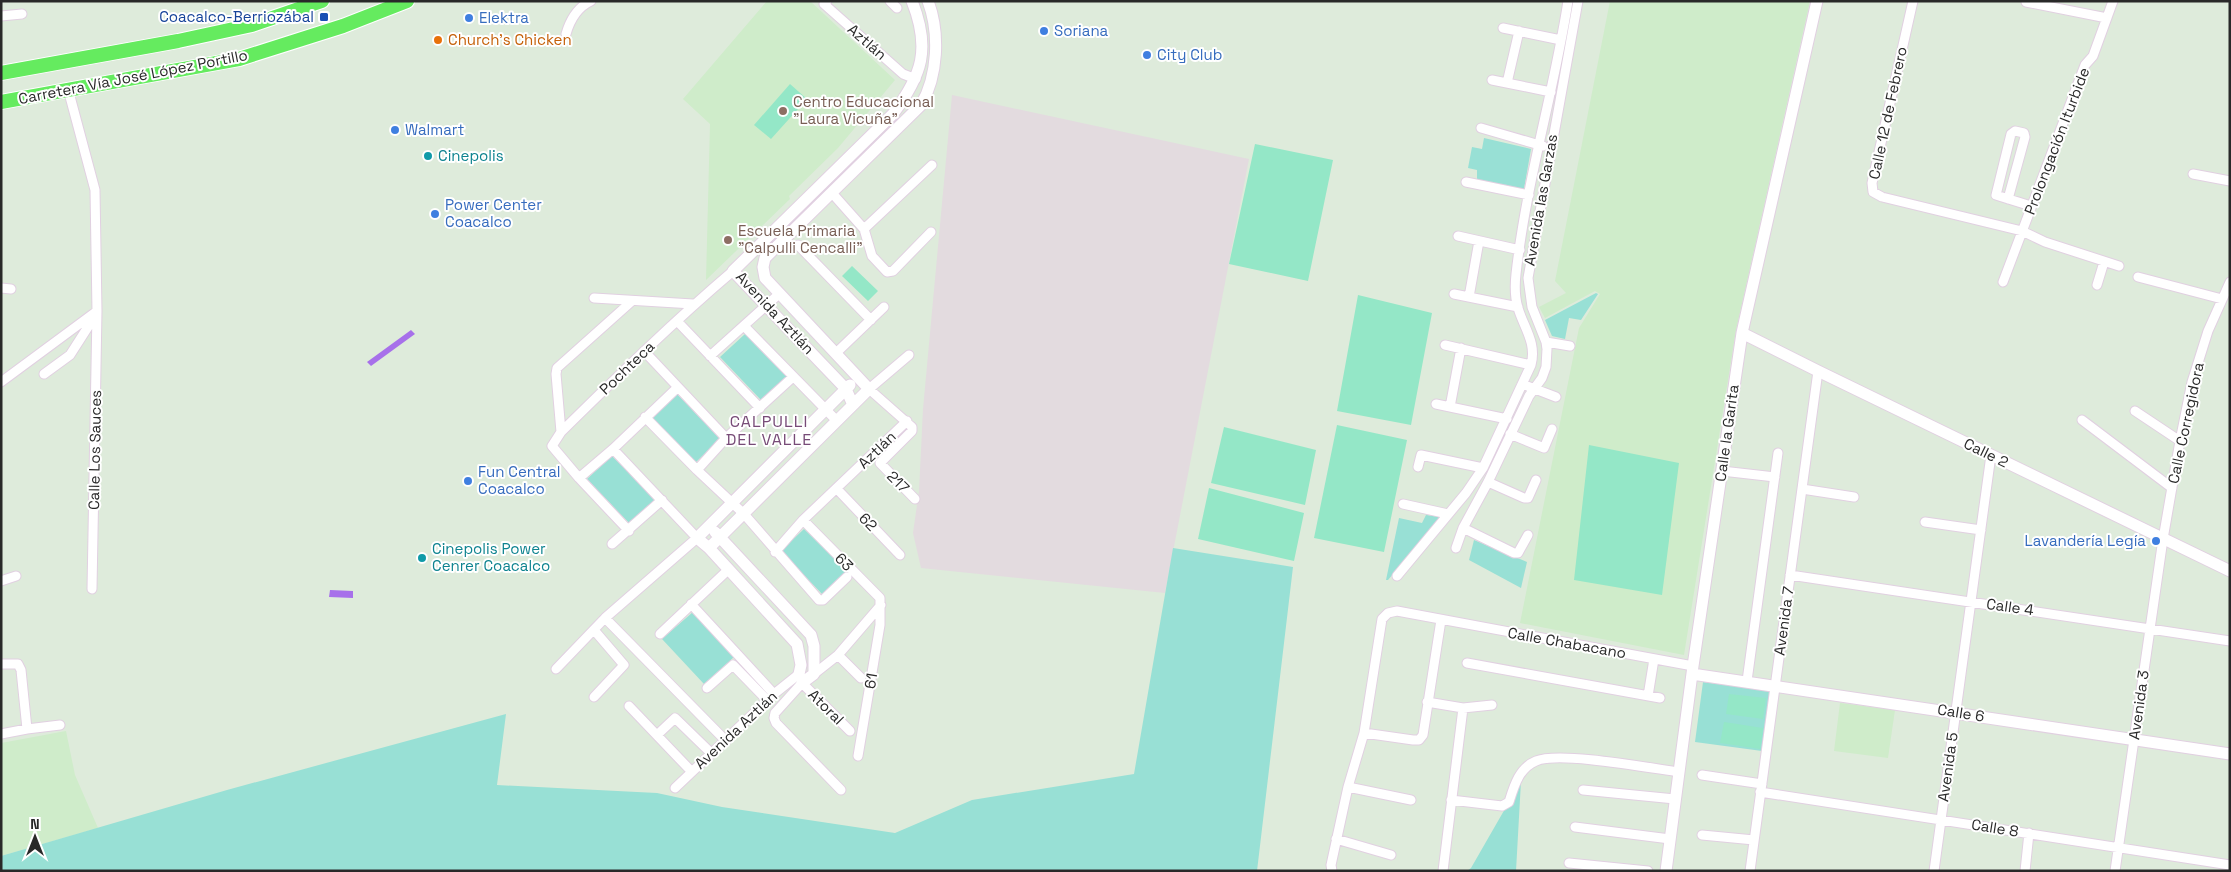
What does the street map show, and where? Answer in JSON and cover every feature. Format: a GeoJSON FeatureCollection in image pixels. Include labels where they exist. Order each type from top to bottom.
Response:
{"type":"FeatureCollection","features":[{"type":"Feature","properties":{"kind":"main road","name":"Carretera Vía José López Portillo"},"geometry":{"type":"LineString","coordinates":[[1,73],[178,41],[252,24],[322,1]]}},
{"type":"Feature","properties":{"kind":"main road","name":"Carretera Vía José López Portillo"},"geometry":{"type":"LineString","coordinates":[[1,102],[239,59],[343,26],[407,1]]}},
{"type":"Feature","properties":{"kind":"street"},"geometry":{"type":"LineString","coordinates":[[566,34],[569,24],[583,5],[591,1]]}},
{"type":"Feature","properties":{"kind":"street","name":"Aztlán"},"geometry":{"type":"LineString","coordinates":[[827,1],[824,4],[904,74],[916,78]]}},
{"type":"Feature","properties":{"kind":"street"},"geometry":{"type":"LineString","coordinates":[[890,1],[897,8]]}},
{"type":"Feature","properties":{"kind":"street","name":"Avenida Aztlán"},"geometry":{"type":"LineString","coordinates":[[853,405],[846,388],[733,271],[893,114],[910,91],[916,78],[922,55],[920,28],[912,1]]}},
{"type":"Feature","properties":{"kind":"street","name":"Avenida Aztlán"},"geometry":{"type":"LineString","coordinates":[[869,389],[765,278],[763,267],[765,258],[921,106],[929,92],[935,54],[934,25],[928,1]]}},
{"type":"Feature","properties":{"kind":"street","name":"Avenida las Garzas"},"geometry":{"type":"LineString","coordinates":[[1477,501],[1529,396],[1535,389],[1546,367],[1546,342],[1532,308],[1528,278],[1551,147],[1569,20],[1568,1]]}},
{"type":"Feature","properties":{"kind":"street","name":"Avenida las Garzas"},"geometry":{"type":"LineString","coordinates":[[1466,493],[1483,468],[1507,419],[1534,355],[1533,344],[1518,307],[1516,276],[1529,195],[1561,40],[1578,1]]}},
{"type":"Feature","properties":{"kind":"street","name":"Calle la Garita"},"geometry":{"type":"LineString","coordinates":[[1666,871],[1692,670],[1742,333],[1817,1]]}},
{"type":"Feature","properties":{"kind":"street","name":"Calle 12 de Febrero"},"geometry":{"type":"LineString","coordinates":[[1913,1],[1872,183],[1873,192],[1882,197],[2022,232]]}},
{"type":"Feature","properties":{"kind":"street","name":"Prolongación Iturbide"},"geometry":{"type":"LineString","coordinates":[[2003,282],[2085,65],[2093,56],[2113,1]]}},
{"type":"Feature","properties":{"kind":"street"},"geometry":{"type":"LineString","coordinates":[[2026,2],[2107,18]]}},
{"type":"Feature","properties":{"kind":"street"},"geometry":{"type":"LineString","coordinates":[[1,16],[22,14]]}},
{"type":"Feature","properties":{"kind":"street"},"geometry":{"type":"LineString","coordinates":[[1503,28],[1561,40]]}},
{"type":"Feature","properties":{"kind":"street"},"geometry":{"type":"LineString","coordinates":[[1507,83],[1519,31]]}},
{"type":"Feature","properties":{"kind":"street"},"geometry":{"type":"LineString","coordinates":[[1492,80],[1551,92]]}},
{"type":"Feature","properties":{"kind":"street","name":"Calle Los Sauces"},"geometry":{"type":"LineString","coordinates":[[68,89],[95,190],[97,311],[92,589]]}},
{"type":"Feature","properties":{"kind":"street"},"geometry":{"type":"LineString","coordinates":[[1481,128],[1551,147]]}},
{"type":"Feature","properties":{"kind":"street"},"geometry":{"type":"LineString","coordinates":[[2008,199],[2025,137],[2024,133],[2016,131],[2011,134],[1996,195],[2008,199],[2031,206]]}},
{"type":"Feature","properties":{"kind":"street"},"geometry":{"type":"LineString","coordinates":[[864,229],[932,165]]}},
{"type":"Feature","properties":{"kind":"street"},"geometry":{"type":"LineString","coordinates":[[2193,174],[2230,181]]}},
{"type":"Feature","properties":{"kind":"street"},"geometry":{"type":"LineString","coordinates":[[1466,182],[1529,195]]}},
{"type":"Feature","properties":{"kind":"street"},"geometry":{"type":"LineString","coordinates":[[832,193],[864,229],[872,256],[887,272],[890,272],[931,232]]}},
{"type":"Feature","properties":{"kind":"street"},"geometry":{"type":"LineString","coordinates":[[2022,232],[2119,266]]}},
{"type":"Feature","properties":{"kind":"street"},"geometry":{"type":"LineString","coordinates":[[768,236],[777,246]]}},
{"type":"Feature","properties":{"kind":"street"},"geometry":{"type":"LineString","coordinates":[[1458,236],[1520,250]]}},
{"type":"Feature","properties":{"kind":"street"},"geometry":{"type":"LineString","coordinates":[[1469,297],[1479,241]]}},
{"type":"Feature","properties":{"kind":"street"},"geometry":{"type":"LineString","coordinates":[[798,245],[871,320]]}},
{"type":"Feature","properties":{"kind":"street"},"geometry":{"type":"LineString","coordinates":[[2097,285],[2104,262]]}},
{"type":"Feature","properties":{"kind":"street","name":"Pochteca"},"geometry":{"type":"LineString","coordinates":[[579,478],[552,446],[561,432],[693,304],[733,271]]}},
{"type":"Feature","properties":{"kind":"street"},"geometry":{"type":"LineString","coordinates":[[2138,277],[2222,299]]}},
{"type":"Feature","properties":{"kind":"street","name":"Calle Corregidora"},"geometry":{"type":"LineString","coordinates":[[2163,539],[2192,382],[2208,331],[2230,282]]}},
{"type":"Feature","properties":{"kind":"street"},"geometry":{"type":"LineString","coordinates":[[710,356],[779,294]]}},
{"type":"Feature","properties":{"kind":"street"},"geometry":{"type":"LineString","coordinates":[[1454,294],[1518,307]]}},
{"type":"Feature","properties":{"kind":"street"},"geometry":{"type":"LineString","coordinates":[[594,298],[693,304]]}},
{"type":"Feature","properties":{"kind":"street"},"geometry":{"type":"LineString","coordinates":[[561,432],[557,368],[632,301]]}},
{"type":"Feature","properties":{"kind":"street"},"geometry":{"type":"LineString","coordinates":[[836,353],[884,307]]}},
{"type":"Feature","properties":{"kind":"street"},"geometry":{"type":"LineString","coordinates":[[44,374],[70,355],[97,311]]}},
{"type":"Feature","properties":{"kind":"street"},"geometry":{"type":"LineString","coordinates":[[1,382],[97,311]]}},
{"type":"Feature","properties":{"kind":"street"},"geometry":{"type":"LineString","coordinates":[[677,321],[760,408]]}},
{"type":"Feature","properties":{"kind":"street"},"geometry":{"type":"LineString","coordinates":[[744,326],[837,421]]}},
{"type":"Feature","properties":{"kind":"street","name":"Calle 2"},"geometry":{"type":"LineString","coordinates":[[1742,333],[1818,372],[2230,571]]}},
{"type":"Feature","properties":{"kind":"street"},"geometry":{"type":"LineString","coordinates":[[1546,342],[1570,346]]}},
{"type":"Feature","properties":{"kind":"street"},"geometry":{"type":"LineString","coordinates":[[1445,345],[1531,365]]}},
{"type":"Feature","properties":{"kind":"street"},"geometry":{"type":"LineString","coordinates":[[1450,407],[1461,348]]}},
{"type":"Feature","properties":{"kind":"street"},"geometry":{"type":"LineString","coordinates":[[644,351],[726,438]]}},
{"type":"Feature","properties":{"kind":"street"},"geometry":{"type":"LineString","coordinates":[[709,548],[869,389],[909,355]]}},
{"type":"Feature","properties":{"kind":"street","name":"Avenida 7"},"geometry":{"type":"LineString","coordinates":[[1750,871],[1818,372]]}},
{"type":"Feature","properties":{"kind":"street"},"geometry":{"type":"LineString","coordinates":[[697,470],[726,438],[794,377]]}},
{"type":"Feature","properties":{"kind":"street"},"geometry":{"type":"LineString","coordinates":[[556,669],[605,618],[697,538],[859,377]]}},
{"type":"Feature","properties":{"kind":"street"},"geometry":{"type":"LineString","coordinates":[[1522,384],[1556,397]]}},
{"type":"Feature","properties":{"kind":"street"},"geometry":{"type":"LineString","coordinates":[[629,531],[579,478],[613,449],[678,386]]}},
{"type":"Feature","properties":{"kind":"street","name":"Aztlán"},"geometry":{"type":"LineString","coordinates":[[775,552],[804,520],[907,421],[869,389]]}},
{"type":"Feature","properties":{"kind":"street"},"geometry":{"type":"LineString","coordinates":[[1436,404],[1507,419]]}},
{"type":"Feature","properties":{"kind":"street"},"geometry":{"type":"LineString","coordinates":[[2135,411],[2180,441]]}},
{"type":"Feature","properties":{"kind":"street"},"geometry":{"type":"LineString","coordinates":[[645,417],[697,470],[733,502],[775,552],[821,601],[847,577]]}},
{"type":"Feature","properties":{"kind":"street"},"geometry":{"type":"LineString","coordinates":[[2082,420],[2172,488]]}},
{"type":"Feature","properties":{"kind":"street","name":"217"},"geometry":{"type":"LineString","coordinates":[[907,421],[912,427],[912,431],[880,463],[915,499]]}},
{"type":"Feature","properties":{"kind":"street"},"geometry":{"type":"LineString","coordinates":[[1510,434],[1544,448],[1552,429]]}},
{"type":"Feature","properties":{"kind":"street"},"geometry":{"type":"LineString","coordinates":[[613,449],[729,569],[797,644],[801,665],[800,678],[775,713],[774,718],[776,723],[842,790]]}},
{"type":"Feature","properties":{"kind":"street"},"geometry":{"type":"LineString","coordinates":[[1747,681],[1778,453]]}},
{"type":"Feature","properties":{"kind":"street"},"geometry":{"type":"LineString","coordinates":[[1418,467],[1421,454],[1483,468]]}},
{"type":"Feature","properties":{"kind":"street","name":"Avenida 5"},"geometry":{"type":"LineString","coordinates":[[1934,871],[1991,455]]}},
{"type":"Feature","properties":{"kind":"street"},"geometry":{"type":"LineString","coordinates":[[1722,471],[1775,477]]}},
{"type":"Feature","properties":{"kind":"street"},"geometry":{"type":"LineString","coordinates":[[1488,482],[1528,498],[1536,480]]}},
{"type":"Feature","properties":{"kind":"street","name":"62"},"geometry":{"type":"LineString","coordinates":[[837,489],[900,554]]}},
{"type":"Feature","properties":{"kind":"street"},"geometry":{"type":"LineString","coordinates":[[1802,489],[1854,497]]}},
{"type":"Feature","properties":{"kind":"street"},"geometry":{"type":"LineString","coordinates":[[1397,576],[1466,493],[1477,501],[1463,528],[1456,548]]}},
{"type":"Feature","properties":{"kind":"street"},"geometry":{"type":"LineString","coordinates":[[612,544],[662,500]]}},
{"type":"Feature","properties":{"kind":"street"},"geometry":{"type":"LineString","coordinates":[[1403,504],[1448,514]]}},
{"type":"Feature","properties":{"kind":"street","name":"63"},"geometry":{"type":"LineString","coordinates":[[804,520],[880,598],[881,605]]}},
{"type":"Feature","properties":{"kind":"street"},"geometry":{"type":"LineString","coordinates":[[1925,522],[1980,530]]}},
{"type":"Feature","properties":{"kind":"street"},"geometry":{"type":"LineString","coordinates":[[709,526],[811,635],[814,646],[814,674]]}},
{"type":"Feature","properties":{"kind":"street"},"geometry":{"type":"LineString","coordinates":[[1463,528],[1514,553],[1518,553],[1521,550],[1528,535]]}},
{"type":"Feature","properties":{"kind":"street","name":"Avenida 3"},"geometry":{"type":"LineString","coordinates":[[2115,871],[2163,539]]}},
{"type":"Feature","properties":{"kind":"street"},"geometry":{"type":"LineString","coordinates":[[660,634],[729,569]]}},
{"type":"Feature","properties":{"kind":"street","name":"Calle 4"},"geometry":{"type":"LineString","coordinates":[[1790,575],[2150,627],[2230,641]]}},
{"type":"Feature","properties":{"kind":"street"},"geometry":{"type":"LineString","coordinates":[[1,581],[16,576]]}},
{"type":"Feature","properties":{"kind":"street"},"geometry":{"type":"LineString","coordinates":[[691,604],[774,694]]}},
{"type":"Feature","properties":{"kind":"street","name":"Atoral"},"geometry":{"type":"LineString","coordinates":[[814,674],[838,654],[881,605]]}},
{"type":"Feature","properties":{"kind":"street","name":"61"},"geometry":{"type":"LineString","coordinates":[[858,756],[880,625],[881,605]]}},
{"type":"Feature","properties":{"kind":"street","name":"Calle Chabacano"},"geometry":{"type":"LineString","coordinates":[[1364,733],[1382,619],[1388,613],[1396,611],[1654,659],[1692,670]]}},
{"type":"Feature","properties":{"kind":"street"},"geometry":{"type":"LineString","coordinates":[[605,618],[726,741]]}},
{"type":"Feature","properties":{"kind":"street"},"geometry":{"type":"LineString","coordinates":[[1332,871],[1336,839],[1348,787],[1364,733],[1419,740],[1423,735],[1441,620]]}},
{"type":"Feature","properties":{"kind":"street"},"geometry":{"type":"LineString","coordinates":[[594,630],[624,666],[594,697]]}},
{"type":"Feature","properties":{"kind":"street"},"geometry":{"type":"LineString","coordinates":[[838,654],[861,678]]}},
{"type":"Feature","properties":{"kind":"street"},"geometry":{"type":"LineString","coordinates":[[1648,696],[1654,659]]}},
{"type":"Feature","properties":{"kind":"street"},"geometry":{"type":"LineString","coordinates":[[1467,663],[1660,698]]}},
{"type":"Feature","properties":{"kind":"street"},"geometry":{"type":"LineString","coordinates":[[1,664],[18,664],[21,670],[27,729]]}},
{"type":"Feature","properties":{"kind":"street"},"geometry":{"type":"LineString","coordinates":[[707,688],[733,665],[767,700]]}},
{"type":"Feature","properties":{"kind":"street","name":"Calle 6"},"geometry":{"type":"LineString","coordinates":[[1692,670],[1747,681],[2230,754]]}},
{"type":"Feature","properties":{"kind":"street","name":"Avenida Aztlán"},"geometry":{"type":"LineString","coordinates":[[675,788],[774,694],[800,678],[814,674]]}},
{"type":"Feature","properties":{"kind":"street","name":"Atoral"},"geometry":{"type":"LineString","coordinates":[[800,678],[850,731]]}},
{"type":"Feature","properties":{"kind":"street"},"geometry":{"type":"LineString","coordinates":[[1427,702],[1463,708],[1492,705]]}},
{"type":"Feature","properties":{"kind":"street"},"geometry":{"type":"LineString","coordinates":[[630,706],[692,772]]}},
{"type":"Feature","properties":{"kind":"street"},"geometry":{"type":"LineString","coordinates":[[1443,871],[1463,708]]}},
{"type":"Feature","properties":{"kind":"street"},"geometry":{"type":"LineString","coordinates":[[657,735],[675,718],[711,753]]}},
{"type":"Feature","properties":{"kind":"street"},"geometry":{"type":"LineString","coordinates":[[1,734],[60,725]]}},
{"type":"Feature","properties":{"kind":"street"},"geometry":{"type":"LineString","coordinates":[[1451,800],[1502,806],[1509,802],[1518,776],[1536,761],[1564,757],[1679,772]]}},
{"type":"Feature","properties":{"kind":"street","name":"Calle 8"},"geometry":{"type":"LineString","coordinates":[[1702,775],[1761,788],[1941,820],[2230,864]]}},
{"type":"Feature","properties":{"kind":"street"},"geometry":{"type":"LineString","coordinates":[[1348,787],[1411,800]]}},
{"type":"Feature","properties":{"kind":"street"},"geometry":{"type":"LineString","coordinates":[[1583,790],[1675,799]]}},
{"type":"Feature","properties":{"kind":"street"},"geometry":{"type":"LineString","coordinates":[[1575,827],[1670,840]]}},
{"type":"Feature","properties":{"kind":"street"},"geometry":{"type":"LineString","coordinates":[[2025,871],[2029,833]]}},
{"type":"Feature","properties":{"kind":"street"},"geometry":{"type":"LineString","coordinates":[[1702,835],[1754,840]]}},
{"type":"Feature","properties":{"kind":"street"},"geometry":{"type":"LineString","coordinates":[[1336,839],[1391,855]]}},
{"type":"Feature","properties":{"kind":"street"},"geometry":{"type":"LineString","coordinates":[[1569,863],[1648,871]]}},
{"type":"Feature","properties":{"kind":"shaded area","name":"Centro Educacional \"Laura Vicuña\""},"geometry":{"type":"Polygon","coordinates":[[[767,1],[810,1],[895,80],[838,148],[789,196],[790,199],[706,280],[710,124],[683,99],[767,1]]]}},
{"type":"Feature","properties":{"kind":"shaded area"},"geometry":{"type":"Polygon","coordinates":[[[1610,1],[1810,1],[1736,330],[1684,655],[1520,623],[1579,328],[1600,294],[1595,291],[1545,318],[1539,307],[1566,293],[1555,281],[1610,1]]]}},
{"type":"Feature","properties":{"kind":"shaded area"},"geometry":{"type":"Polygon","coordinates":[[[790,84],[807,99],[771,139],[754,125],[790,84]]]}},
{"type":"Feature","properties":{"kind":"shaded area"},"geometry":{"type":"Polygon","coordinates":[[[952,95],[1249,159],[1165,593],[921,568],[913,533],[919,491],[923,409],[952,95]]]}},
{"type":"Feature","properties":{"kind":"shaded area"},"geometry":{"type":"Polygon","coordinates":[[[1484,138],[1531,149],[1524,189],[1477,180],[1477,170],[1468,168],[1472,147],[1482,149],[1484,138]]]}},
{"type":"Feature","properties":{"kind":"shaded area"},"geometry":{"type":"Polygon","coordinates":[[[1255,144],[1333,160],[1308,281],[1229,264],[1255,144]]]}},
{"type":"Feature","properties":{"kind":"shaded area"},"geometry":{"type":"Polygon","coordinates":[[[852,266],[878,291],[868,301],[842,276],[852,266]]]}},
{"type":"Feature","properties":{"kind":"shaded area"},"geometry":{"type":"Polygon","coordinates":[[[1596,293],[1598,294],[1581,320],[1569,318],[1565,339],[1552,336],[1545,320],[1596,293]]]}},
{"type":"Feature","properties":{"kind":"shaded area"},"geometry":{"type":"Polygon","coordinates":[[[1358,295],[1432,313],[1411,425],[1337,411],[1358,295]]]}},
{"type":"Feature","properties":{"kind":"shaded area"},"geometry":{"type":"Polygon","coordinates":[[[411,330],[415,334],[371,366],[367,362],[411,330]]]}},
{"type":"Feature","properties":{"kind":"shaded area"},"geometry":{"type":"Polygon","coordinates":[[[745,334],[787,377],[761,400],[720,357],[745,334]]]}},
{"type":"Feature","properties":{"kind":"shaded area"},"geometry":{"type":"Polygon","coordinates":[[[677,394],[720,439],[696,462],[652,418],[677,394]]]}},
{"type":"Feature","properties":{"kind":"shaded area"},"geometry":{"type":"Polygon","coordinates":[[[1337,425],[1407,440],[1384,552],[1314,538],[1337,425]]]}},
{"type":"Feature","properties":{"kind":"shaded area"},"geometry":{"type":"Polygon","coordinates":[[[1224,427],[1316,450],[1305,505],[1211,483],[1224,427]]]}},
{"type":"Feature","properties":{"kind":"shaded area"},"geometry":{"type":"Polygon","coordinates":[[[1589,445],[1679,463],[1662,595],[1574,580],[1589,445]]]}},
{"type":"Feature","properties":{"kind":"shaded area"},"geometry":{"type":"Polygon","coordinates":[[[612,456],[657,500],[630,524],[587,479],[612,456]]]}},
{"type":"Feature","properties":{"kind":"shaded area"},"geometry":{"type":"Polygon","coordinates":[[[1209,488],[1304,513],[1294,561],[1198,539],[1209,488]]]}},
{"type":"Feature","properties":{"kind":"shaded area"},"geometry":{"type":"Polygon","coordinates":[[[1426,515],[1440,517],[1388,580],[1386,580],[1399,518],[1422,523],[1426,515]]]}},
{"type":"Feature","properties":{"kind":"shaded area"},"geometry":{"type":"Polygon","coordinates":[[[804,529],[847,571],[823,595],[781,551],[804,529]]]}},
{"type":"Feature","properties":{"kind":"shaded area"},"geometry":{"type":"Polygon","coordinates":[[[1474,540],[1527,562],[1521,588],[1469,560],[1474,540]]]}},
{"type":"Feature","properties":{"kind":"shaded area"},"geometry":{"type":"Polygon","coordinates":[[[1173,548],[1293,567],[1257,871],[1,871],[1,856],[227,790],[506,714],[497,785],[657,793],[722,807],[895,833],[972,800],[1134,774],[1173,548]]]}},
{"type":"Feature","properties":{"kind":"shaded area"},"geometry":{"type":"Polygon","coordinates":[[[330,590],[353,591],[353,598],[329,597],[330,590]]]}},
{"type":"Feature","properties":{"kind":"shaded area"},"geometry":{"type":"Polygon","coordinates":[[[693,612],[734,657],[704,684],[662,639],[693,612]]]}},
{"type":"Feature","properties":{"kind":"shaded area"},"geometry":{"type":"Polygon","coordinates":[[[1703,682],[1771,691],[1762,751],[1695,742],[1703,682]]]}},
{"type":"Feature","properties":{"kind":"shaded area"},"geometry":{"type":"Polygon","coordinates":[[[1729,694],[1766,698],[1763,719],[1726,714],[1729,694]]]}},
{"type":"Feature","properties":{"kind":"shaded area"},"geometry":{"type":"Polygon","coordinates":[[[1840,703],[1895,710],[1888,758],[1834,751],[1840,703]]]}},
{"type":"Feature","properties":{"kind":"shaded area"},"geometry":{"type":"Polygon","coordinates":[[[1724,722],[1763,728],[1760,749],[1720,743],[1724,722]]]}},
{"type":"Feature","properties":{"kind":"shaded area"},"geometry":{"type":"Polygon","coordinates":[[[66,731],[75,775],[98,828],[1,856],[1,743],[66,731]]]}},
{"type":"Feature","properties":{"kind":"shaded area"},"geometry":{"type":"Polygon","coordinates":[[[1521,781],[1516,871],[1467,871],[1471,868],[1521,781]]]}},
{"type":"Feature","properties":{"kind":"place","name":"Coacalco-Berriozábal"},"geometry":{"type":"Point","coordinates":[324,17]}},
{"type":"Feature","properties":{"kind":"place","name":"Elektra"},"geometry":{"type":"Point","coordinates":[469,18]}},
{"type":"Feature","properties":{"kind":"place","name":"Soriana"},"geometry":{"type":"Point","coordinates":[1044,31]}},
{"type":"Feature","properties":{"kind":"place","name":"Church's Chicken"},"geometry":{"type":"Point","coordinates":[438,40]}},
{"type":"Feature","properties":{"kind":"place","name":"City Club"},"geometry":{"type":"Point","coordinates":[1147,55]}},
{"type":"Feature","properties":{"kind":"place","name":"Centro Educacional \"Laura Vicuña\""},"geometry":{"type":"Point","coordinates":[783,111]}},
{"type":"Feature","properties":{"kind":"place","name":"Walmart"},"geometry":{"type":"Point","coordinates":[395,130]}},
{"type":"Feature","properties":{"kind":"place","name":"Cinepolis"},"geometry":{"type":"Point","coordinates":[428,156]}},
{"type":"Feature","properties":{"kind":"place","name":"Power Center Coacalco"},"geometry":{"type":"Point","coordinates":[435,214]}},
{"type":"Feature","properties":{"kind":"place","name":"Escuela Primaria \"Calpulli Cencalli\""},"geometry":{"type":"Point","coordinates":[728,240]}},
{"type":"Feature","properties":{"kind":"place","name":"Fun Central Coacalco"},"geometry":{"type":"Point","coordinates":[468,481]}},
{"type":"Feature","properties":{"kind":"place","name":"Lavandería Legía"},"geometry":{"type":"Point","coordinates":[2156,541]}},
{"type":"Feature","properties":{"kind":"place","name":"Cinepolis Power Cenrer Coacalco"},"geometry":{"type":"Point","coordinates":[422,558]}},
{"type":"Feature","properties":{"kind":"district","name":"CALPULLI DEL VALLE"},"geometry":{"type":"Point","coordinates":[769,430]}}]}
